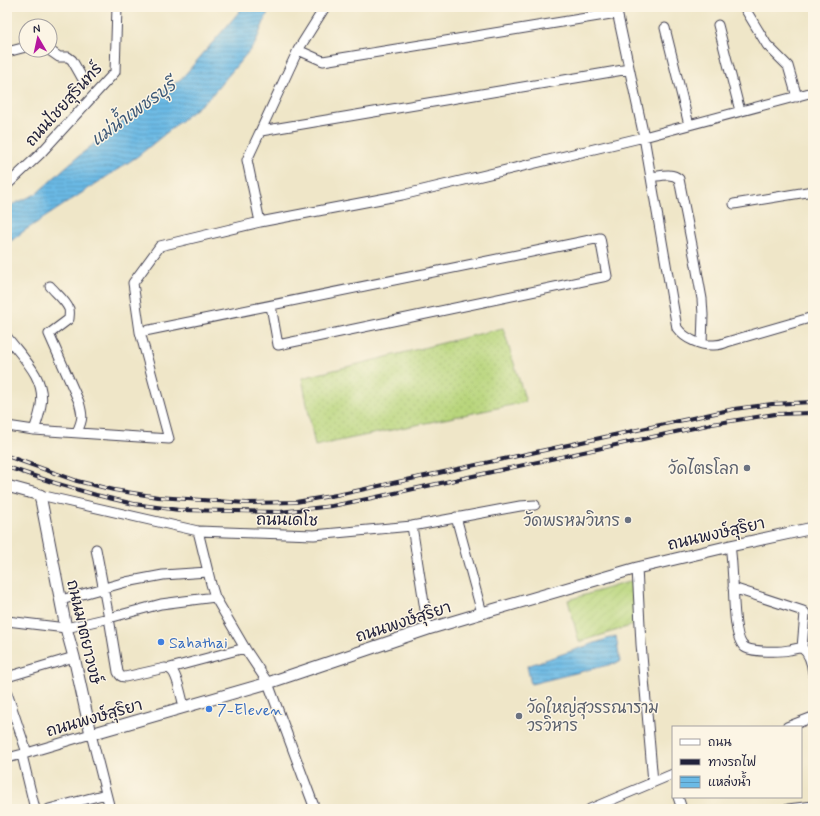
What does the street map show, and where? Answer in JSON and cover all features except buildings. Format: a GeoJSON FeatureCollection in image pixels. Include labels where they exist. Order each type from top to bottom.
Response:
{"type":"FeatureCollection","features":[{"type":"Feature","properties":{"kind":"main road"},"geometry":{"type":"LineString","coordinates":[[7,486],[40,495]]}},
{"type":"Feature","properties":{"kind":"main road","name":"ถนนมาตยาวงษ์"},"geometry":{"type":"LineString","coordinates":[[40,495],[66,628],[74,656],[91,734]]}},
{"type":"Feature","properties":{"kind":"main road","name":"ถนนพงษ์สุริยา"},"geometry":{"type":"LineString","coordinates":[[91,734],[268,683],[428,629],[637,568],[813,528]]}},
{"type":"Feature","properties":{"kind":"street","name":"ถนนไชยสุรินทร์"},"geometry":{"type":"LineString","coordinates":[[7,185],[40,154],[115,72],[117,7]]}},
{"type":"Feature","properties":{"kind":"street"},"geometry":{"type":"LineString","coordinates":[[260,222],[247,160],[298,50],[325,7]]}},
{"type":"Feature","properties":{"kind":"street"},"geometry":{"type":"LineString","coordinates":[[744,7],[767,45],[788,66],[798,96]]}},
{"type":"Feature","properties":{"kind":"street"},"geometry":{"type":"LineString","coordinates":[[298,50],[323,61],[616,10],[644,137],[677,328],[690,339],[702,344],[713,346],[813,317]]}},
{"type":"Feature","properties":{"kind":"street"},"geometry":{"type":"LineString","coordinates":[[718,25],[740,112]]}},
{"type":"Feature","properties":{"kind":"street"},"geometry":{"type":"LineString","coordinates":[[665,28],[689,125]]}},
{"type":"Feature","properties":{"kind":"street"},"geometry":{"type":"LineString","coordinates":[[7,52],[18,49]]}},
{"type":"Feature","properties":{"kind":"street"},"geometry":{"type":"LineString","coordinates":[[58,56],[68,56],[72,60],[85,83]]}},
{"type":"Feature","properties":{"kind":"street"},"geometry":{"type":"LineString","coordinates":[[261,131],[629,69]]}},
{"type":"Feature","properties":{"kind":"street"},"geometry":{"type":"LineString","coordinates":[[7,426],[34,430],[170,439],[140,332],[133,283],[160,246],[260,222],[402,195],[644,137],[813,92]]}},
{"type":"Feature","properties":{"kind":"street"},"geometry":{"type":"LineString","coordinates":[[651,177],[672,175],[679,179],[702,299],[702,344]]}},
{"type":"Feature","properties":{"kind":"street"},"geometry":{"type":"LineString","coordinates":[[734,204],[813,191]]}},
{"type":"Feature","properties":{"kind":"street"},"geometry":{"type":"LineString","coordinates":[[140,332],[600,238],[607,276],[278,345],[271,306]]}},
{"type":"Feature","properties":{"kind":"street"},"geometry":{"type":"LineString","coordinates":[[50,286],[69,309],[70,313],[69,319],[49,334],[79,402],[83,416],[77,432]]}},
{"type":"Feature","properties":{"kind":"street"},"geometry":{"type":"LineString","coordinates":[[7,337],[40,382],[42,393],[41,405],[34,430]]}},
{"type":"Feature","properties":{"kind":"street","name":"ถนนเดโช"},"geometry":{"type":"LineString","coordinates":[[40,495],[198,531],[314,535],[412,526],[520,506],[535,505]]}},
{"type":"Feature","properties":{"kind":"street"},"geometry":{"type":"LineString","coordinates":[[456,517],[482,613]]}},
{"type":"Feature","properties":{"kind":"street"},"geometry":{"type":"LineString","coordinates":[[412,526],[428,629]]}},
{"type":"Feature","properties":{"kind":"street"},"geometry":{"type":"LineString","coordinates":[[198,531],[215,597],[245,648],[268,683],[315,809]]}},
{"type":"Feature","properties":{"kind":"street"},"geometry":{"type":"LineString","coordinates":[[730,546],[736,622],[743,646],[749,650],[767,651],[784,651],[802,648]]}},
{"type":"Feature","properties":{"kind":"street"},"geometry":{"type":"LineString","coordinates":[[96,549],[118,672],[121,677],[170,668],[245,648]]}},
{"type":"Feature","properties":{"kind":"street"},"geometry":{"type":"LineString","coordinates":[[637,568],[641,644],[653,782]]}},
{"type":"Feature","properties":{"kind":"street"},"geometry":{"type":"LineString","coordinates":[[61,600],[126,582],[163,575],[208,572]]}},
{"type":"Feature","properties":{"kind":"street"},"geometry":{"type":"LineString","coordinates":[[733,588],[803,611],[805,613],[802,648],[810,659],[813,673]]}},
{"type":"Feature","properties":{"kind":"street"},"geometry":{"type":"LineString","coordinates":[[7,621],[66,628],[162,604],[215,597]]}},
{"type":"Feature","properties":{"kind":"street"},"geometry":{"type":"LineString","coordinates":[[7,677],[74,656]]}},
{"type":"Feature","properties":{"kind":"street"},"geometry":{"type":"LineString","coordinates":[[170,668],[173,671],[184,707]]}},
{"type":"Feature","properties":{"kind":"street"},"geometry":{"type":"LineString","coordinates":[[7,693],[25,754],[35,809]]}},
{"type":"Feature","properties":{"kind":"street"},"geometry":{"type":"LineString","coordinates":[[790,726],[813,717]]}},
{"type":"Feature","properties":{"kind":"street","name":"ถนนพงษ์สุริยา"},"geometry":{"type":"LineString","coordinates":[[7,758],[91,734]]}},
{"type":"Feature","properties":{"kind":"street","name":"ถนนมาตยาวงษ์"},"geometry":{"type":"LineString","coordinates":[[91,734],[110,809]]}},
{"type":"Feature","properties":{"kind":"street"},"geometry":{"type":"LineString","coordinates":[[590,809],[653,782],[672,778]]}},
{"type":"Feature","properties":{"kind":"street"},"geometry":{"type":"LineString","coordinates":[[49,809],[106,794]]}},
{"type":"Feature","properties":{"kind":"street"},"geometry":{"type":"LineString","coordinates":[[678,798],[682,809]]}},
{"type":"Feature","properties":{"kind":"street"},"geometry":{"type":"LineString","coordinates":[[789,809],[813,806]]}},
{"type":"Feature","properties":{"kind":"green space"},"geometry":{"type":"Polygon","coordinates":[[[503,328],[526,402],[315,446],[302,378],[503,328]]]}},
{"type":"Feature","properties":{"kind":"green space"},"geometry":{"type":"Polygon","coordinates":[[[635,580],[637,624],[579,642],[568,600],[635,580]]]}},
{"type":"Feature","properties":{"kind":"water"},"geometry":{"type":"Polygon","coordinates":[[[242,7],[270,7],[255,44],[210,97],[138,156],[24,231],[7,244],[7,207],[36,194],[114,127],[182,78],[242,7]]]}},
{"type":"Feature","properties":{"kind":"water"},"geometry":{"type":"Polygon","coordinates":[[[616,636],[620,662],[531,684],[527,666],[616,636]]]}},
{"type":"Feature","properties":{"kind":"railway"},"geometry":{"type":"LineString","coordinates":[[7,456],[77,481],[114,490],[158,497],[246,503],[296,502],[342,494],[734,409],[772,404],[813,402]]}},
{"type":"Feature","properties":{"kind":"railway"},"geometry":{"type":"LineString","coordinates":[[7,467],[96,495],[134,504],[179,510],[280,512],[332,506],[372,498],[712,424],[775,414],[813,413]]}},
{"type":"Feature","properties":{"kind":"place","name":"วัดไตรโลก"},"geometry":{"type":"Point","coordinates":[747,468]}},
{"type":"Feature","properties":{"kind":"place","name":"วัดพรหมวิหาร"},"geometry":{"type":"Point","coordinates":[628,520]}},
{"type":"Feature","properties":{"kind":"place","name":"Sahathai"},"geometry":{"type":"Point","coordinates":[161,642]}},
{"type":"Feature","properties":{"kind":"place","name":"7-Eleven"},"geometry":{"type":"Point","coordinates":[209,709]}},
{"type":"Feature","properties":{"kind":"place","name":"วัดใหญ่สุวรรณาราม วรวิหาร"},"geometry":{"type":"Point","coordinates":[519,716]}},
{"type":"Feature","properties":{"kind":"water label","name":"แม่น้ำเพชรบุรี"},"geometry":{"type":"Point","coordinates":[133,112]}}]}
